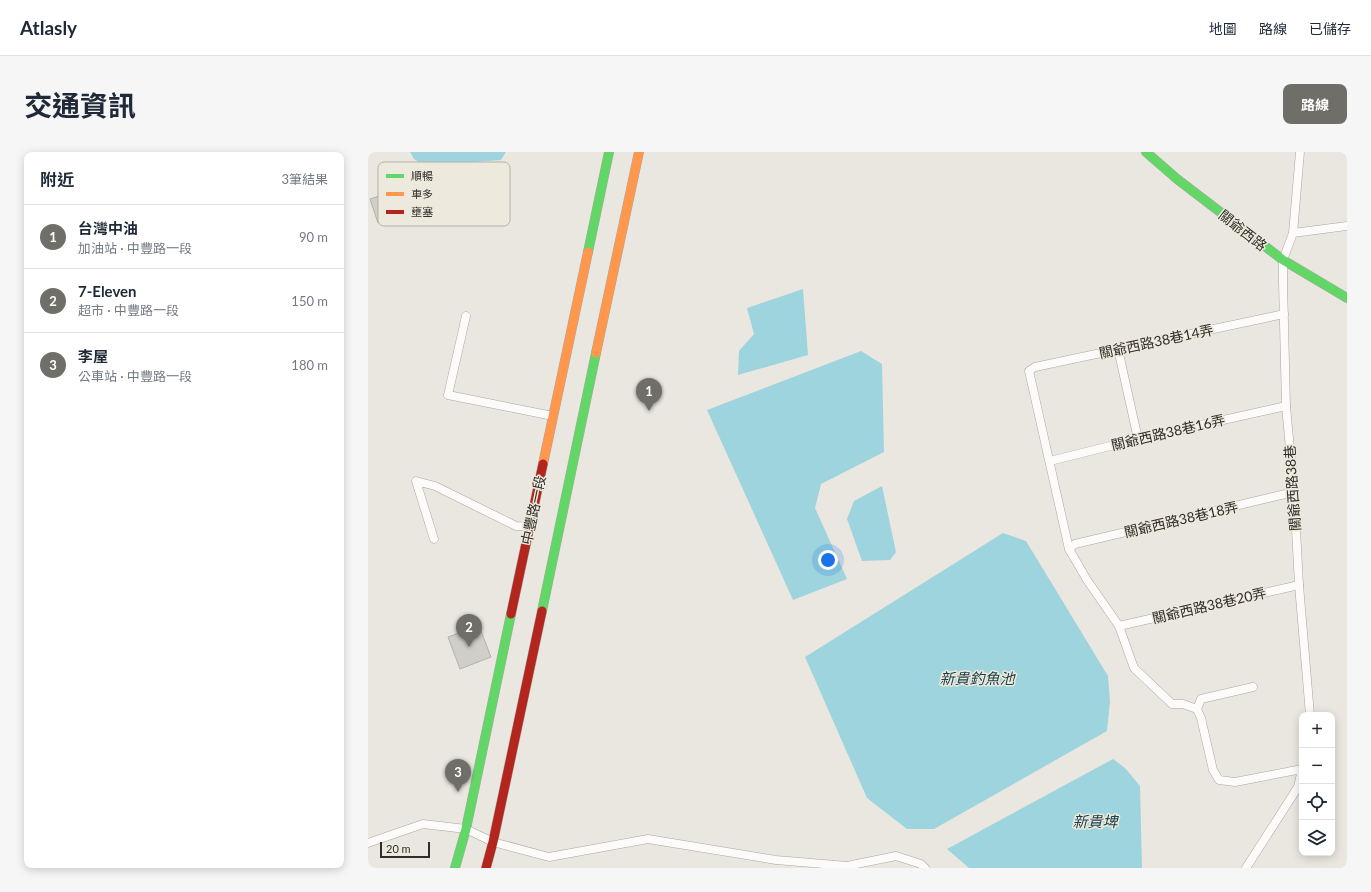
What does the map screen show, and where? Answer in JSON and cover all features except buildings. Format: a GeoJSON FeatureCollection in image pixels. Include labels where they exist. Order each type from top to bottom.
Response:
{"type":"FeatureCollection","features":[{"type":"Feature","properties":{"kind":"main road","name":"中豐路一段"},"geometry":{"type":"LineString","coordinates":[[455,868],[466,829],[533,528],[554,416],[609,152]]}},
{"type":"Feature","properties":{"kind":"main road"},"geometry":{"type":"LineString","coordinates":[[486,868],[493,842],[555,531],[639,152]]}},
{"type":"Feature","properties":{"kind":"main road","name":"關爺西路"},"geometry":{"type":"LineString","coordinates":[[1146,152],[1177,179],[1283,260],[1347,298]]}},
{"type":"Feature","properties":{"kind":"lane"},"geometry":{"type":"LineString","coordinates":[[1283,260],[1293,233],[1300,152]]}},
{"type":"Feature","properties":{"kind":"lane"},"geometry":{"type":"LineString","coordinates":[[1293,233],[1347,226]]}},
{"type":"Feature","properties":{"kind":"lane","name":"關爺西路38巷"},"geometry":{"type":"LineString","coordinates":[[1283,260],[1286,406],[1294,492],[1299,585],[1310,712]]}},
{"type":"Feature","properties":{"kind":"lane","name":"關爺西路38巷14弄"},"geometry":{"type":"LineString","coordinates":[[1050,461],[1029,371],[1035,367],[1284,314]]}},
{"type":"Feature","properties":{"kind":"lane"},"geometry":{"type":"LineString","coordinates":[[466,316],[448,395],[554,416]]}},
{"type":"Feature","properties":{"kind":"lane"},"geometry":{"type":"LineString","coordinates":[[1118,349],[1138,439]]}},
{"type":"Feature","properties":{"kind":"lane","name":"關爺西路38巷16弄"},"geometry":{"type":"LineString","coordinates":[[1050,461],[1138,439],[1286,406]]}},
{"type":"Feature","properties":{"kind":"lane"},"geometry":{"type":"LineString","coordinates":[[1050,461],[1069,549],[1087,580],[1119,626],[1134,668],[1172,704],[1183,704],[1197,709]]}},
{"type":"Feature","properties":{"kind":"lane"},"geometry":{"type":"LineString","coordinates":[[434,539],[416,482],[435,486],[516,526],[533,528]]}},
{"type":"Feature","properties":{"kind":"lane","name":"關爺西路38巷18弄"},"geometry":{"type":"LineString","coordinates":[[1069,549],[1075,544],[1294,492]]}},
{"type":"Feature","properties":{"kind":"lane","name":"關爺西路38巷20弄"},"geometry":{"type":"LineString","coordinates":[[1119,626],[1299,585]]}},
{"type":"Feature","properties":{"kind":"lane"},"geometry":{"type":"LineString","coordinates":[[1253,687],[1201,699],[1197,709],[1201,718],[1213,770],[1219,780],[1235,782],[1299,770]]}},
{"type":"Feature","properties":{"kind":"lane"},"geometry":{"type":"LineString","coordinates":[[1246,868],[1298,787],[1299,782]]}},
{"type":"Feature","properties":{"kind":"lane"},"geometry":{"type":"LineString","coordinates":[[368,843],[423,824],[466,829],[493,842],[549,857],[648,839],[776,860],[847,866],[896,856],[920,864],[925,868]]}},
{"type":"Feature","properties":{"kind":"water"},"geometry":{"type":"Polygon","coordinates":[[[410,152],[506,152],[501,160],[475,162],[419,162],[414,159],[410,152]]]}},
{"type":"Feature","properties":{"kind":"water"},"geometry":{"type":"Polygon","coordinates":[[[803,289],[808,355],[738,375],[739,351],[754,334],[747,308],[803,289]]]}},
{"type":"Feature","properties":{"kind":"water"},"geometry":{"type":"Polygon","coordinates":[[[861,351],[882,364],[884,452],[821,484],[815,508],[847,579],[793,600],[707,410],[861,351]]]}},
{"type":"Feature","properties":{"kind":"water"},"geometry":{"type":"Polygon","coordinates":[[[882,486],[896,552],[890,560],[862,561],[847,519],[854,501],[882,486]]]}},
{"type":"Feature","properties":{"kind":"water","name":"新貴釣魚池"},"geometry":{"type":"Polygon","coordinates":[[[1003,533],[1026,541],[1108,676],[1110,702],[1107,731],[934,829],[907,829],[867,798],[805,657],[1003,533]]]}},
{"type":"Feature","properties":{"kind":"water","name":"新貴埤"},"geometry":{"type":"Polygon","coordinates":[[[1113,759],[1125,768],[1140,786],[1142,868],[969,868],[947,849],[1113,759]]]}},
{"type":"Feature","properties":{"kind":"traffic: fast"},"geometry":{"type":"LineString","coordinates":[[588,252],[609,152]]}},
{"type":"Feature","properties":{"kind":"traffic: fast"},"geometry":{"type":"LineString","coordinates":[[1146,152],[1177,179],[1283,260],[1347,298]]}},
{"type":"Feature","properties":{"kind":"traffic: fast"},"geometry":{"type":"LineString","coordinates":[[542,611],[596,353]]}},
{"type":"Feature","properties":{"kind":"traffic: fast"},"geometry":{"type":"LineString","coordinates":[[455,868],[466,829],[511,614]]}},
{"type":"Feature","properties":{"kind":"traffic: slow"},"geometry":{"type":"LineString","coordinates":[[596,353],[639,152]]}},
{"type":"Feature","properties":{"kind":"traffic: slow"},"geometry":{"type":"LineString","coordinates":[[543,464],[588,252]]}},
{"type":"Feature","properties":{"kind":"traffic: jam"},"geometry":{"type":"LineString","coordinates":[[511,614],[543,464]]}},
{"type":"Feature","properties":{"kind":"traffic: jam"},"geometry":{"type":"LineString","coordinates":[[486,868],[493,842],[542,611]]}},
{"type":"Feature","properties":{"kind":"place","name":"台灣中油"},"geometry":{"type":"Point","coordinates":[649,411]}},
{"type":"Feature","properties":{"kind":"place","name":"7-Eleven"},"geometry":{"type":"Point","coordinates":[469,647]}},
{"type":"Feature","properties":{"kind":"place","name":"李屋"},"geometry":{"type":"Point","coordinates":[458,792]}}]}
